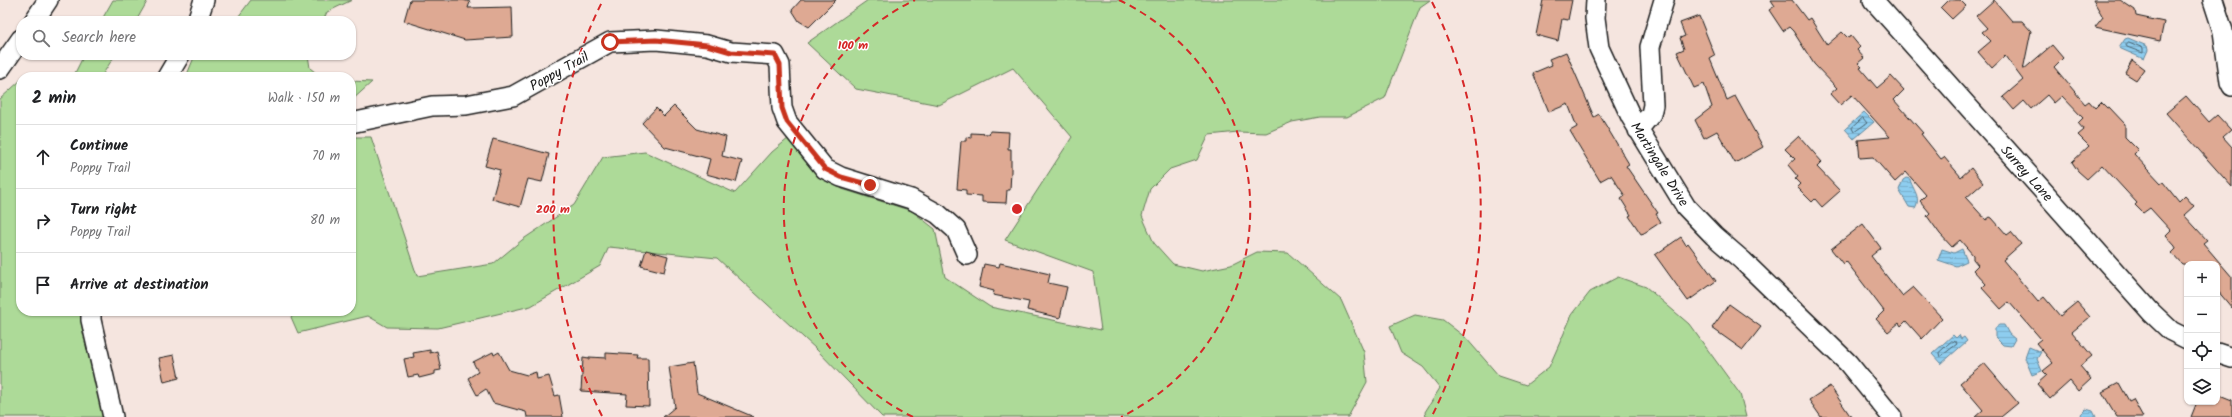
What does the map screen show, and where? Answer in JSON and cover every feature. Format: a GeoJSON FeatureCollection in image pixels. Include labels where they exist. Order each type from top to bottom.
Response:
{"type":"FeatureCollection","features":[{"type":"Feature","properties":{"kind":"street"},"geometry":{"type":"LineString","coordinates":[[37,16],[48,0]]}},
{"type":"Feature","properties":{"kind":"street"},"geometry":{"type":"LineString","coordinates":[[199,16],[204,0]]}},
{"type":"Feature","properties":{"kind":"street","name":"Martingale Drive"},"geometry":{"type":"LineString","coordinates":[[1596,0],[1595,18],[1599,48],[1638,130],[1686,206],[1714,236],[1743,260],[1848,363],[1892,417]]}},
{"type":"Feature","properties":{"kind":"street"},"geometry":{"type":"LineString","coordinates":[[1638,130],[1650,114],[1653,105],[1650,48],[1664,0]]}},
{"type":"Feature","properties":{"kind":"street","name":"Surrey Lane"},"geometry":{"type":"LineString","coordinates":[[1873,0],[2151,312],[2171,331],[2184,338]]}},
{"type":"Feature","properties":{"kind":"street"},"geometry":{"type":"LineString","coordinates":[[2213,0],[2223,31],[2230,82],[2232,86]]}},
{"type":"Feature","properties":{"kind":"street","name":"Poppy Trail"},"geometry":{"type":"LineString","coordinates":[[356,122],[432,106],[466,105],[513,96],[610,42],[656,40],[707,45],[731,52],[775,55],[780,65],[782,108],[787,122],[825,169],[841,177],[911,199],[938,214],[956,230],[967,255]]}},
{"type":"Feature","properties":{"kind":"street"},"geometry":{"type":"LineString","coordinates":[[0,69],[16,46]]}},
{"type":"Feature","properties":{"kind":"street"},"geometry":{"type":"LineString","coordinates":[[170,72],[177,60]]}},
{"type":"Feature","properties":{"kind":"street"},"geometry":{"type":"LineString","coordinates":[[91,316],[113,417]]}},
{"type":"Feature","properties":{"kind":"street"},"geometry":{"type":"LineString","coordinates":[[2220,354],[2232,358]]}},
{"type":"Feature","properties":{"kind":"green space"},"geometry":{"type":"Polygon","coordinates":[[[113,0],[148,0],[139,16],[104,16],[113,0]]]}},
{"type":"Feature","properties":{"kind":"green space"},"geometry":{"type":"Polygon","coordinates":[[[251,0],[352,0],[327,12],[325,16],[239,16],[251,0]]]}},
{"type":"Feature","properties":{"kind":"green space"},"geometry":{"type":"Polygon","coordinates":[[[868,0],[1430,0],[1420,7],[1385,98],[1347,117],[1320,117],[1292,122],[1266,133],[1238,132],[1209,135],[1197,160],[1170,169],[1150,189],[1142,216],[1154,243],[1173,264],[1202,271],[1231,265],[1257,252],[1288,253],[1341,300],[1364,352],[1367,382],[1348,417],[882,417],[816,349],[717,258],[609,247],[600,266],[531,306],[438,328],[387,327],[368,316],[298,333],[292,316],[356,316],[356,137],[371,137],[417,276],[493,264],[522,240],[574,205],[603,157],[645,152],[735,193],[772,152],[789,138],[842,189],[912,211],[935,229],[945,277],[990,307],[1101,330],[1093,272],[1005,240],[1072,137],[1013,68],[939,105],[856,89],[807,43],[868,0]]]}},
{"type":"Feature","properties":{"kind":"green space"},"geometry":{"type":"Polygon","coordinates":[[[82,60],[112,60],[104,72],[76,72],[82,60]]]}},
{"type":"Feature","properties":{"kind":"green space"},"geometry":{"type":"Polygon","coordinates":[[[193,60],[309,60],[310,68],[315,72],[188,72],[193,60]]]}},
{"type":"Feature","properties":{"kind":"green space"},"geometry":{"type":"Polygon","coordinates":[[[356,81],[372,82],[356,96],[356,81]]]}},
{"type":"Feature","properties":{"kind":"green space"},"geometry":{"type":"Polygon","coordinates":[[[16,85],[16,316],[86,316],[105,417],[0,417],[0,99],[16,85]]]}},
{"type":"Feature","properties":{"kind":"green space"},"geometry":{"type":"Polygon","coordinates":[[[1618,277],[1646,287],[1689,324],[1740,394],[1746,417],[1426,417],[1425,412],[1440,388],[1423,367],[1401,353],[1390,326],[1415,315],[1443,320],[1466,338],[1499,376],[1526,385],[1549,367],[1572,315],[1590,292],[1618,277]]]}},
{"type":"Feature","properties":{"kind":"water"},"geometry":{"type":"Polygon","coordinates":[[[2128,38],[2147,46],[2148,50],[2144,59],[2119,48],[2125,39],[2128,38]]]}},
{"type":"Feature","properties":{"kind":"water"},"geometry":{"type":"Polygon","coordinates":[[[1864,112],[1874,122],[1854,139],[1845,129],[1864,112]]]}},
{"type":"Feature","properties":{"kind":"water"},"geometry":{"type":"Polygon","coordinates":[[[1906,178],[1910,179],[1916,193],[1917,204],[1915,208],[1909,207],[1899,190],[1903,180],[1906,178]]]}},
{"type":"Feature","properties":{"kind":"water"},"geometry":{"type":"Polygon","coordinates":[[[1942,249],[1954,253],[1962,249],[1967,261],[1956,266],[1938,260],[1942,249]]]}},
{"type":"Feature","properties":{"kind":"water"},"geometry":{"type":"Polygon","coordinates":[[[1999,325],[2004,325],[2009,334],[2015,339],[2011,346],[2003,345],[1995,337],[1995,328],[1999,325]]]}},
{"type":"Feature","properties":{"kind":"water"},"geometry":{"type":"Polygon","coordinates":[[[1953,335],[1956,338],[1959,335],[1961,339],[1964,337],[1967,341],[1941,364],[1932,354],[1953,335]]]}},
{"type":"Feature","properties":{"kind":"water"},"geometry":{"type":"Polygon","coordinates":[[[2029,347],[2041,352],[2037,359],[2042,371],[2032,375],[2025,358],[2029,347]]]}},
{"type":"Feature","properties":{"kind":"water"},"geometry":{"type":"Polygon","coordinates":[[[2086,409],[2093,411],[2096,417],[2082,417],[2081,414],[2086,409]]]}},
{"type":"Feature","properties":{"kind":"building"},"geometry":{"type":"Polygon","coordinates":[[[410,0],[463,0],[470,2],[468,8],[512,7],[513,37],[465,40],[404,21],[410,0]]]}},
{"type":"Feature","properties":{"kind":"building"},"geometry":{"type":"Polygon","coordinates":[[[801,0],[836,0],[809,27],[799,21],[792,10],[801,0]]]}},
{"type":"Feature","properties":{"kind":"building"},"geometry":{"type":"Polygon","coordinates":[[[1543,0],[1572,0],[1568,20],[1562,19],[1558,41],[1536,35],[1543,0]]]}},
{"type":"Feature","properties":{"kind":"building"},"geometry":{"type":"Polygon","coordinates":[[[1771,0],[1792,0],[1807,20],[1810,18],[1827,45],[1842,32],[1848,38],[1851,36],[1860,47],[1857,50],[1864,58],[1858,63],[1862,67],[1860,68],[1877,88],[1891,76],[1904,90],[1894,100],[1923,133],[1921,134],[1941,159],[1944,157],[1961,177],[1971,168],[1983,183],[1966,198],[1986,220],[1990,217],[1992,218],[2007,235],[2011,232],[2021,244],[2003,260],[2038,302],[2044,297],[2060,316],[2077,302],[2090,317],[2072,332],[2092,356],[2080,366],[2091,379],[2078,391],[2070,381],[2050,399],[2037,384],[2047,375],[2043,371],[2053,363],[2036,343],[2041,339],[2009,302],[2001,309],[1982,288],[1986,284],[1973,270],[1978,265],[1973,259],[1973,255],[1960,240],[1952,247],[1940,234],[1927,216],[1930,213],[1920,201],[1926,195],[1906,172],[1895,182],[1873,157],[1860,158],[1858,140],[1890,137],[1852,95],[1840,105],[1830,94],[1837,88],[1814,64],[1793,31],[1789,27],[1783,31],[1769,10],[1775,6],[1771,0]]]}},
{"type":"Feature","properties":{"kind":"building"},"geometry":{"type":"Polygon","coordinates":[[[1949,0],[1960,0],[1966,6],[1952,19],[1941,8],[1949,0]]]}},
{"type":"Feature","properties":{"kind":"building"},"geometry":{"type":"Polygon","coordinates":[[[1994,0],[2012,21],[2022,21],[2031,31],[2023,70],[2052,45],[2063,58],[2054,67],[2085,104],[2089,101],[2095,108],[2101,102],[2107,108],[2109,107],[2125,124],[2125,137],[2138,150],[2134,154],[2161,183],[2163,182],[2179,202],[2185,196],[2194,206],[2184,215],[2207,240],[2203,243],[2218,261],[2184,261],[2184,264],[2182,264],[2172,253],[2176,249],[2175,246],[2166,236],[2171,231],[2150,208],[2143,213],[2135,205],[2137,203],[2102,165],[2087,179],[2078,171],[2072,162],[2089,146],[2078,135],[2084,130],[2078,123],[2083,118],[2062,96],[2054,103],[2047,95],[2031,109],[2024,101],[2014,110],[2003,97],[2023,80],[2005,56],[1992,68],[1978,52],[1991,41],[1982,32],[1987,28],[1976,16],[1994,0]]]}},
{"type":"Feature","properties":{"kind":"building"},"geometry":{"type":"Polygon","coordinates":[[[2093,0],[2120,0],[2135,10],[2136,16],[2164,22],[2160,41],[2095,27],[2103,17],[2093,0]]]}},
{"type":"Feature","properties":{"kind":"building"},"geometry":{"type":"Polygon","coordinates":[[[1699,16],[1715,56],[1710,59],[1727,100],[1735,96],[1763,147],[1735,163],[1717,131],[1704,138],[1695,120],[1712,107],[1704,84],[1694,88],[1677,52],[1684,49],[1680,38],[1685,36],[1680,23],[1699,16]]]}},
{"type":"Feature","properties":{"kind":"building"},"geometry":{"type":"Polygon","coordinates":[[[1566,52],[1594,117],[1599,114],[1629,164],[1626,166],[1658,213],[1656,214],[1661,222],[1644,233],[1641,234],[1629,216],[1631,215],[1621,199],[1625,196],[1611,175],[1600,181],[1570,131],[1577,127],[1568,104],[1549,112],[1533,73],[1552,65],[1549,59],[1566,52]]]}},
{"type":"Feature","properties":{"kind":"building"},"geometry":{"type":"Polygon","coordinates":[[[2132,60],[2144,69],[2136,80],[2125,73],[2132,60]]]}},
{"type":"Feature","properties":{"kind":"building"},"geometry":{"type":"Polygon","coordinates":[[[2186,96],[2209,122],[2217,115],[2231,130],[2223,137],[2232,147],[2232,187],[2166,113],[2186,96]]]}},
{"type":"Feature","properties":{"kind":"building"},"geometry":{"type":"Polygon","coordinates":[[[674,106],[697,129],[726,137],[722,156],[742,161],[736,182],[706,174],[710,159],[665,147],[642,123],[656,108],[664,116],[674,106]]]}},
{"type":"Feature","properties":{"kind":"building"},"geometry":{"type":"Polygon","coordinates":[[[990,131],[1009,132],[1008,149],[1011,149],[1011,171],[1010,190],[1007,190],[1006,203],[982,202],[982,196],[966,195],[966,190],[957,189],[961,141],[966,141],[966,137],[971,138],[971,133],[989,134],[990,131]]]}},
{"type":"Feature","properties":{"kind":"building"},"geometry":{"type":"Polygon","coordinates":[[[1799,136],[1822,162],[1817,167],[1840,191],[1822,207],[1815,199],[1812,202],[1797,187],[1800,184],[1795,179],[1798,177],[1788,165],[1795,159],[1785,149],[1799,136]]]}},
{"type":"Feature","properties":{"kind":"building"},"geometry":{"type":"Polygon","coordinates":[[[493,139],[549,154],[542,182],[528,179],[520,207],[492,199],[500,170],[485,166],[493,139]]]}},
{"type":"Feature","properties":{"kind":"building"},"geometry":{"type":"Polygon","coordinates":[[[1863,224],[1881,248],[1871,256],[1902,296],[1913,287],[1942,318],[1922,339],[1906,321],[1901,326],[1899,323],[1888,332],[1876,319],[1884,311],[1846,261],[1843,264],[1831,249],[1863,224]]]}},
{"type":"Feature","properties":{"kind":"building"},"geometry":{"type":"Polygon","coordinates":[[[1681,237],[1686,245],[1688,243],[1716,281],[1688,301],[1655,255],[1681,237]]]}},
{"type":"Feature","properties":{"kind":"building"},"geometry":{"type":"Polygon","coordinates":[[[646,250],[668,256],[664,272],[641,266],[646,250]]]}},
{"type":"Feature","properties":{"kind":"building"},"geometry":{"type":"Polygon","coordinates":[[[1000,263],[1050,274],[1048,283],[1067,287],[1060,318],[1027,310],[1029,302],[993,295],[994,291],[979,287],[984,264],[999,267],[1000,263]]]}},
{"type":"Feature","properties":{"kind":"building"},"geometry":{"type":"Polygon","coordinates":[[[2220,263],[2232,277],[2232,308],[2220,294],[2220,263]]]}},
{"type":"Feature","properties":{"kind":"building"},"geometry":{"type":"Polygon","coordinates":[[[1729,304],[1761,327],[1743,350],[1712,328],[1729,304]]]}},
{"type":"Feature","properties":{"kind":"building"},"geometry":{"type":"Polygon","coordinates":[[[430,350],[430,353],[437,351],[441,370],[435,371],[435,374],[419,378],[418,375],[408,377],[404,359],[414,357],[413,353],[430,350]]]}},
{"type":"Feature","properties":{"kind":"building"},"geometry":{"type":"Polygon","coordinates":[[[493,352],[494,355],[499,352],[509,370],[527,375],[536,372],[537,379],[549,376],[555,396],[559,395],[563,417],[527,417],[526,412],[493,403],[486,389],[477,395],[468,378],[478,372],[473,362],[493,352]]]}},
{"type":"Feature","properties":{"kind":"building"},"geometry":{"type":"Polygon","coordinates":[[[606,353],[638,355],[637,358],[648,358],[649,406],[626,405],[627,394],[581,391],[583,358],[606,358],[606,353]]]}},
{"type":"Feature","properties":{"kind":"building"},"geometry":{"type":"Polygon","coordinates":[[[174,355],[179,378],[164,382],[159,358],[174,355]]]}},
{"type":"Feature","properties":{"kind":"building"},"geometry":{"type":"Polygon","coordinates":[[[693,363],[697,393],[754,417],[663,417],[675,407],[669,367],[693,363]]]}},
{"type":"Feature","properties":{"kind":"building"},"geometry":{"type":"Polygon","coordinates":[[[1984,363],[2018,403],[2001,417],[1975,417],[1983,410],[1960,383],[1984,363]]]}},
{"type":"Feature","properties":{"kind":"building"},"geometry":{"type":"Polygon","coordinates":[[[2119,383],[2129,401],[2133,399],[2143,417],[2117,417],[2102,392],[2119,383]]]}},
{"type":"Feature","properties":{"kind":"building"},"geometry":{"type":"Polygon","coordinates":[[[1830,386],[1851,417],[1821,417],[1809,400],[1830,386]]]}},
{"type":"Feature","properties":{"kind":"building"},"geometry":{"type":"Polygon","coordinates":[[[2220,395],[2232,400],[2232,417],[2191,417],[2196,405],[2220,405],[2220,395]]]}},
{"type":"Feature","properties":{"kind":"route"},"geometry":{"type":"LineString","coordinates":[[610,42],[656,40],[707,45],[731,52],[775,55],[780,65],[782,108],[787,122],[807,144],[825,169],[841,177],[870,185]]}}]}
